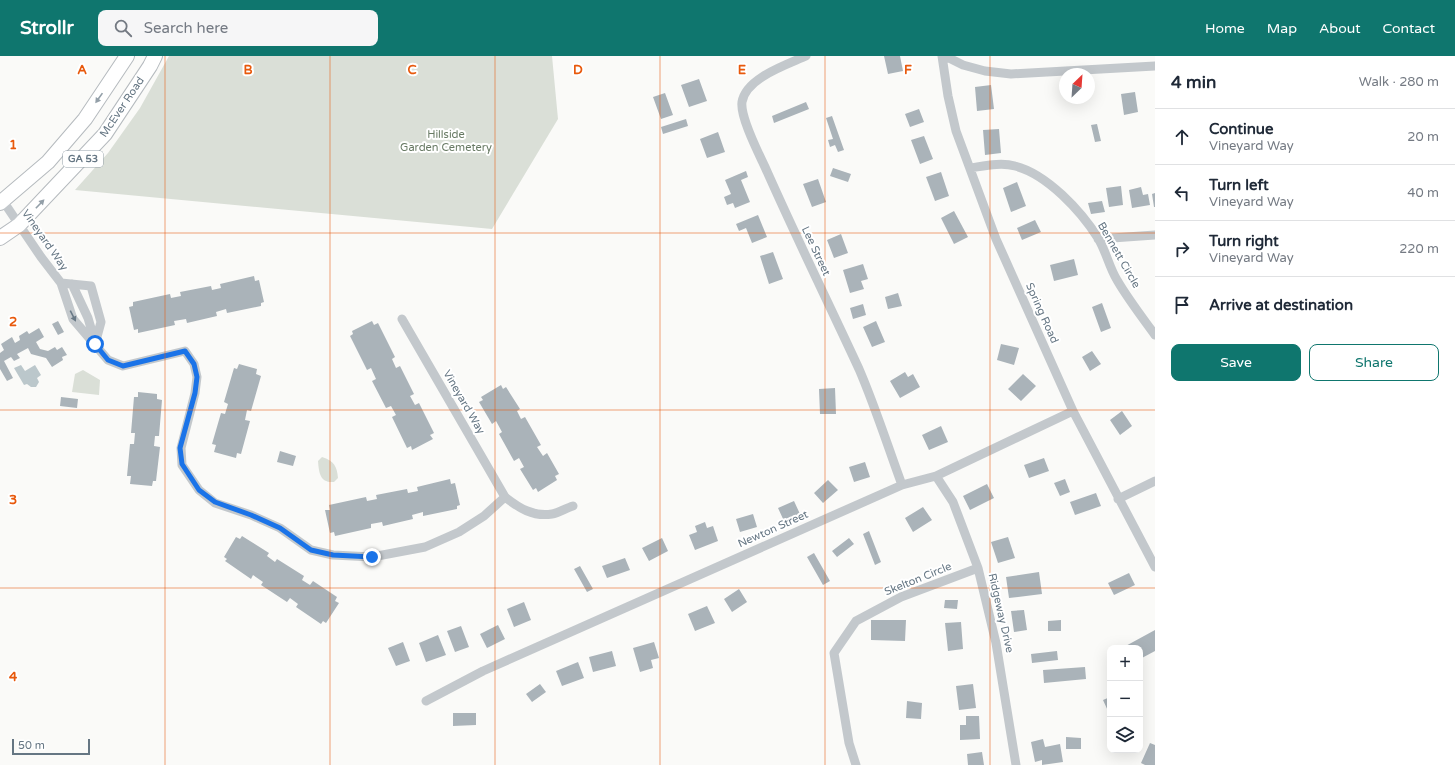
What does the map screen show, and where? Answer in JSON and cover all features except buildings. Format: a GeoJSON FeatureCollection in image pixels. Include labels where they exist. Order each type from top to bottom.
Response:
{"type":"FeatureCollection","features":[{"type":"Feature","properties":{"kind":"main road","name":"McEver Road"},"geometry":{"type":"LineString","coordinates":[[1,202],[48,162],[85,118],[128,56]]}},
{"type":"Feature","properties":{"kind":"main road","name":"McEver Road"},"geometry":{"type":"LineString","coordinates":[[0,238],[19,225],[105,134],[155,56]]}},
{"type":"Feature","properties":{"kind":"street","name":"Lee Street"},"geometry":{"type":"LineString","coordinates":[[806,56],[763,76],[752,84],[744,93],[742,103],[744,115],[751,136],[787,219],[859,371],[902,485]]}},
{"type":"Feature","properties":{"kind":"street"},"geometry":{"type":"LineString","coordinates":[[944,56],[963,65],[985,71],[1011,74],[1155,66]]}},
{"type":"Feature","properties":{"kind":"street","name":"Spring Road"},"geometry":{"type":"LineString","coordinates":[[944,56],[948,96],[956,130],[996,239],[1073,410],[1118,499],[1155,567]]}},
{"type":"Feature","properties":{"kind":"street","name":"Bennett Circle"},"geometry":{"type":"LineString","coordinates":[[970,168],[988,165],[1014,166],[1027,170],[1042,178],[1055,188],[1074,207],[1098,239],[1116,279],[1155,335]]}},
{"type":"Feature","properties":{"kind":"street","name":"Vineyard Way"},"geometry":{"type":"LineString","coordinates":[[1,202],[61,283],[73,319],[108,360],[123,366],[185,351],[194,364],[197,377],[195,393],[180,448],[182,464],[199,490],[215,502],[251,515],[280,528],[311,550],[333,555],[372,557],[425,547],[459,532],[484,516],[505,497]]}},
{"type":"Feature","properties":{"kind":"street"},"geometry":{"type":"LineString","coordinates":[[1098,239],[1155,235]]}},
{"type":"Feature","properties":{"kind":"street"},"geometry":{"type":"LineString","coordinates":[[61,283],[91,286],[101,322],[95,344]]}},
{"type":"Feature","properties":{"kind":"street"},"geometry":{"type":"LineString","coordinates":[[72,284],[88,318],[95,344]]}},
{"type":"Feature","properties":{"kind":"street","name":"Vineyard Way"},"geometry":{"type":"LineString","coordinates":[[402,319],[505,497],[517,506],[533,514],[553,514],[573,506]]}},
{"type":"Feature","properties":{"kind":"street","name":"Newton Street"},"geometry":{"type":"LineString","coordinates":[[426,700],[483,671],[902,485],[936,476],[1073,410]]}},
{"type":"Feature","properties":{"kind":"street","name":"Ridgeway Drive"},"geometry":{"type":"LineString","coordinates":[[936,476],[954,502],[978,568],[996,643],[1016,765]]}},
{"type":"Feature","properties":{"kind":"street"},"geometry":{"type":"LineString","coordinates":[[1118,499],[1155,481]]}},
{"type":"Feature","properties":{"kind":"street","name":"Skelton Circle"},"geometry":{"type":"LineString","coordinates":[[856,765],[848,742],[834,653],[856,621],[901,597],[978,568]]}},
{"type":"Feature","properties":{"kind":"green space","name":"Hillside Garden Cemetery"},"geometry":{"type":"Polygon","coordinates":[[[169,56],[552,56],[558,119],[492,229],[75,190],[108,153],[140,108],[169,56]]]}},
{"type":"Feature","properties":{"kind":"green space"},"geometry":{"type":"Polygon","coordinates":[[[83,370],[100,380],[99,395],[72,392],[75,374],[83,370]]]}},
{"type":"Feature","properties":{"kind":"green space"},"geometry":{"type":"Polygon","coordinates":[[[322,457],[332,462],[336,467],[338,478],[334,482],[326,481],[321,476],[318,461],[322,457]]]}},
{"type":"Feature","properties":{"kind":"shaded area"},"geometry":{"type":"Polygon","coordinates":[[[21,365],[25,371],[35,365],[41,375],[37,378],[39,382],[36,387],[31,387],[27,384],[24,385],[14,368],[21,365]]]}},
{"type":"Feature","properties":{"kind":"route"},"geometry":{"type":"LineString","coordinates":[[95,344],[108,360],[123,366],[185,351],[194,364],[197,377],[195,393],[188,414],[180,448],[182,464],[199,490],[215,502],[251,515],[280,528],[311,550],[333,555],[372,557]]}}]}
